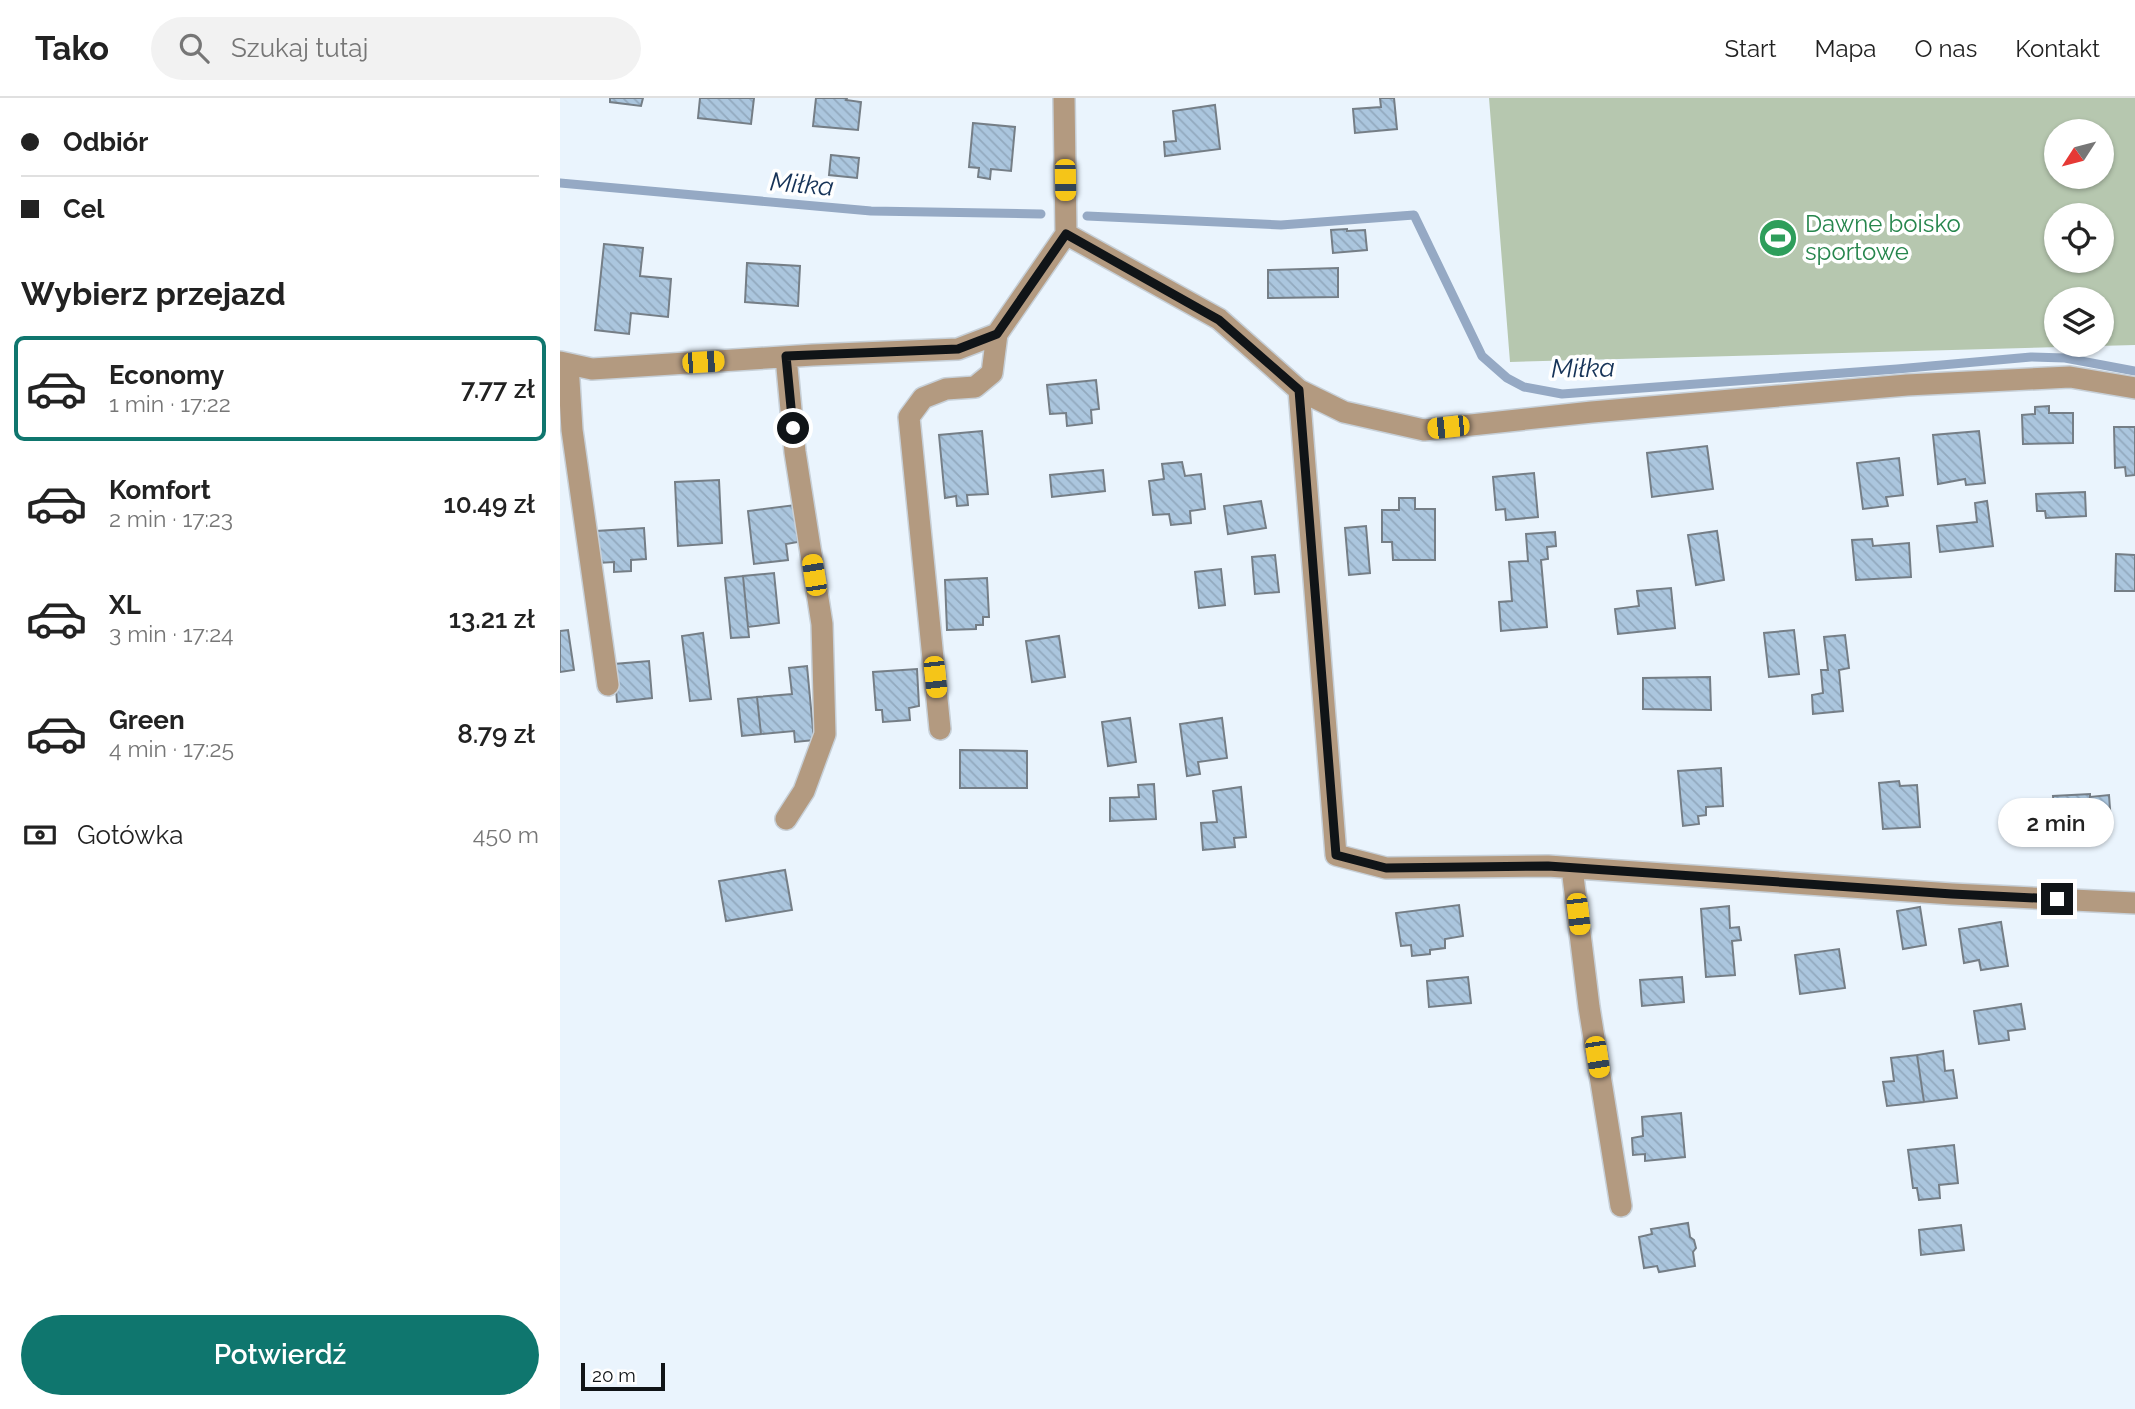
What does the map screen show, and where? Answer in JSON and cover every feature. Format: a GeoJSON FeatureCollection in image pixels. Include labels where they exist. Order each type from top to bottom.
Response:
{"type":"FeatureCollection","features":[{"type":"Feature","properties":{"kind":"street"},"geometry":{"type":"LineString","coordinates":[[940,729],[909,416],[923,398],[946,389],[975,387],[992,373],[997,334],[1066,234],[1064,98]]}},
{"type":"Feature","properties":{"kind":"street"},"geometry":{"type":"LineString","coordinates":[[1066,234],[1219,320],[1299,390],[1344,412],[1424,430],[1592,412],[1907,385],[2070,377],[2135,388]]}},
{"type":"Feature","properties":{"kind":"street"},"geometry":{"type":"LineString","coordinates":[[608,685],[564,363],[592,369],[786,356],[958,349],[997,334]]}},
{"type":"Feature","properties":{"kind":"street"},"geometry":{"type":"LineString","coordinates":[[786,356],[795,452],[822,624],[825,734],[804,791],[786,819]]}},
{"type":"Feature","properties":{"kind":"street"},"geometry":{"type":"LineString","coordinates":[[1299,390],[1336,855],[1386,868],[1548,866],[1952,894],[2135,903]]}},
{"type":"Feature","properties":{"kind":"street"},"geometry":{"type":"LineString","coordinates":[[1572,868],[1589,1007],[1621,1206]]}},
{"type":"Feature","properties":{"kind":"green space","name":"Dawne boisko sportowe"},"geometry":{"type":"Polygon","coordinates":[[[1489,98],[2135,98],[2135,345],[2114,346],[2114,287],[2044,287],[2044,347],[1510,362],[1489,98]]]}},
{"type":"Feature","properties":{"kind":"building"},"geometry":{"type":"Polygon","coordinates":[[[610,98],[643,98],[641,106],[610,102],[610,98]]]}},
{"type":"Feature","properties":{"kind":"building"},"geometry":{"type":"Polygon","coordinates":[[[700,98],[754,98],[751,124],[698,118],[700,98]]]}},
{"type":"Feature","properties":{"kind":"building"},"geometry":{"type":"Polygon","coordinates":[[[816,98],[847,98],[846,100],[861,102],[858,130],[813,126],[816,98]]]}},
{"type":"Feature","properties":{"kind":"building"},"geometry":{"type":"Polygon","coordinates":[[[1380,98],[1394,98],[1397,129],[1355,133],[1353,109],[1381,107],[1380,98]]]}},
{"type":"Feature","properties":{"kind":"building"},"geometry":{"type":"Polygon","coordinates":[[[1215,105],[1220,149],[1165,156],[1164,142],[1176,141],[1173,111],[1215,105]]]}},
{"type":"Feature","properties":{"kind":"building"},"geometry":{"type":"Polygon","coordinates":[[[973,123],[1015,127],[1011,171],[991,169],[990,179],[978,177],[979,168],[969,167],[973,123]]]}},
{"type":"Feature","properties":{"kind":"building"},"geometry":{"type":"Polygon","coordinates":[[[831,155],[859,158],[857,178],[829,175],[831,155]]]}},
{"type":"Feature","properties":{"kind":"building"},"geometry":{"type":"Polygon","coordinates":[[[1331,230],[1365,230],[1367,250],[1333,253],[1331,230]]]}},
{"type":"Feature","properties":{"kind":"building"},"geometry":{"type":"Polygon","coordinates":[[[604,244],[643,248],[640,276],[671,279],[668,317],[631,313],[629,334],[595,330],[604,244]]]}},
{"type":"Feature","properties":{"kind":"building"},"geometry":{"type":"Polygon","coordinates":[[[747,263],[800,266],[798,306],[745,302],[747,263]]]}},
{"type":"Feature","properties":{"kind":"building"},"geometry":{"type":"Polygon","coordinates":[[[1338,268],[1338,297],[1268,298],[1268,270],[1338,268]]]}},
{"type":"Feature","properties":{"kind":"building"},"geometry":{"type":"Polygon","coordinates":[[[1096,380],[1099,409],[1091,410],[1092,423],[1067,426],[1066,413],[1050,414],[1047,385],[1096,380]]]}},
{"type":"Feature","properties":{"kind":"building"},"geometry":{"type":"Polygon","coordinates":[[[2049,406],[2049,413],[2073,413],[2073,443],[2023,444],[2022,415],[2035,414],[2035,407],[2049,406]]]}},
{"type":"Feature","properties":{"kind":"building"},"geometry":{"type":"Polygon","coordinates":[[[2114,427],[2135,427],[2135,475],[2126,476],[2125,467],[2115,468],[2114,427]]]}},
{"type":"Feature","properties":{"kind":"building"},"geometry":{"type":"Polygon","coordinates":[[[982,431],[988,494],[967,495],[968,505],[957,506],[956,496],[945,498],[939,435],[982,431]]]}},
{"type":"Feature","properties":{"kind":"building"},"geometry":{"type":"Polygon","coordinates":[[[1979,431],[1985,483],[1966,485],[1965,479],[1938,484],[1933,435],[1979,431]]]}},
{"type":"Feature","properties":{"kind":"building"},"geometry":{"type":"Polygon","coordinates":[[[1707,446],[1713,489],[1652,497],[1647,453],[1707,446]]]}},
{"type":"Feature","properties":{"kind":"building"},"geometry":{"type":"Polygon","coordinates":[[[1899,458],[1903,495],[1886,497],[1888,506],[1863,509],[1857,463],[1899,458]]]}},
{"type":"Feature","properties":{"kind":"building"},"geometry":{"type":"Polygon","coordinates":[[[1182,462],[1185,476],[1201,474],[1205,509],[1190,511],[1191,523],[1171,525],[1169,514],[1153,515],[1149,481],[1164,479],[1162,464],[1182,462]]]}},
{"type":"Feature","properties":{"kind":"building"},"geometry":{"type":"Polygon","coordinates":[[[1103,470],[1105,491],[1052,497],[1050,475],[1103,470]]]}},
{"type":"Feature","properties":{"kind":"building"},"geometry":{"type":"Polygon","coordinates":[[[1534,473],[1538,517],[1506,520],[1505,509],[1496,510],[1493,477],[1534,473]]]}},
{"type":"Feature","properties":{"kind":"building"},"geometry":{"type":"Polygon","coordinates":[[[719,480],[722,543],[678,546],[675,482],[719,480]]]}},
{"type":"Feature","properties":{"kind":"building"},"geometry":{"type":"Polygon","coordinates":[[[2085,492],[2086,516],[2046,518],[2045,511],[2037,511],[2036,494],[2085,492]]]}},
{"type":"Feature","properties":{"kind":"building"},"geometry":{"type":"Polygon","coordinates":[[[1399,498],[1415,498],[1415,509],[1435,509],[1435,560],[1393,560],[1392,542],[1382,542],[1382,510],[1399,510],[1399,498]]]}},
{"type":"Feature","properties":{"kind":"building"},"geometry":{"type":"Polygon","coordinates":[[[1261,501],[1266,528],[1228,534],[1224,506],[1261,501]]]}},
{"type":"Feature","properties":{"kind":"building"},"geometry":{"type":"Polygon","coordinates":[[[1987,501],[1993,546],[1940,552],[1937,526],[1977,522],[1975,503],[1987,501]]]}},
{"type":"Feature","properties":{"kind":"building"},"geometry":{"type":"Polygon","coordinates":[[[795,505],[798,542],[786,544],[788,560],[754,564],[748,511],[795,505]]]}},
{"type":"Feature","properties":{"kind":"building"},"geometry":{"type":"Polygon","coordinates":[[[1366,526],[1370,573],[1349,575],[1345,528],[1366,526]]]}},
{"type":"Feature","properties":{"kind":"building"},"geometry":{"type":"Polygon","coordinates":[[[644,528],[646,559],[631,560],[631,571],[614,572],[614,562],[598,563],[596,531],[644,528]]]}},
{"type":"Feature","properties":{"kind":"building"},"geometry":{"type":"Polygon","coordinates":[[[1717,531],[1724,580],[1696,585],[1688,535],[1717,531]]]}},
{"type":"Feature","properties":{"kind":"building"},"geometry":{"type":"Polygon","coordinates":[[[1555,532],[1556,546],[1547,547],[1548,559],[1541,560],[1547,627],[1501,631],[1499,602],[1512,601],[1509,562],[1528,561],[1526,534],[1555,532]]]}},
{"type":"Feature","properties":{"kind":"building"},"geometry":{"type":"Polygon","coordinates":[[[1872,539],[1873,546],[1909,543],[1911,577],[1856,580],[1852,540],[1872,539]]]}},
{"type":"Feature","properties":{"kind":"building"},"geometry":{"type":"Polygon","coordinates":[[[2116,554],[2135,555],[2135,591],[2115,591],[2116,554]]]}},
{"type":"Feature","properties":{"kind":"building"},"geometry":{"type":"Polygon","coordinates":[[[1275,555],[1279,592],[1255,594],[1252,557],[1275,555]]]}},
{"type":"Feature","properties":{"kind":"building"},"geometry":{"type":"Polygon","coordinates":[[[1221,569],[1225,605],[1199,608],[1195,572],[1221,569]]]}},
{"type":"Feature","properties":{"kind":"building"},"geometry":{"type":"Polygon","coordinates":[[[774,573],[779,623],[748,627],[743,576],[774,573]]]}},
{"type":"Feature","properties":{"kind":"building"},"geometry":{"type":"Polygon","coordinates":[[[743,576],[749,637],[731,638],[725,578],[743,576]]]}},
{"type":"Feature","properties":{"kind":"building"},"geometry":{"type":"Polygon","coordinates":[[[987,578],[989,617],[983,617],[983,625],[976,625],[976,629],[947,630],[945,580],[987,578]]]}},
{"type":"Feature","properties":{"kind":"building"},"geometry":{"type":"Polygon","coordinates":[[[1671,588],[1675,628],[1618,634],[1615,609],[1639,606],[1637,591],[1671,588]]]}},
{"type":"Feature","properties":{"kind":"building"},"geometry":{"type":"Polygon","coordinates":[[[568,630],[574,670],[560,672],[560,631],[568,630]]]}},
{"type":"Feature","properties":{"kind":"building"},"geometry":{"type":"Polygon","coordinates":[[[1794,630],[1799,674],[1769,677],[1764,633],[1794,630]]]}},
{"type":"Feature","properties":{"kind":"building"},"geometry":{"type":"Polygon","coordinates":[[[703,633],[711,699],[690,701],[682,636],[703,633]]]}},
{"type":"Feature","properties":{"kind":"building"},"geometry":{"type":"Polygon","coordinates":[[[1845,635],[1849,668],[1839,670],[1843,711],[1813,714],[1812,695],[1823,693],[1821,670],[1828,670],[1824,637],[1845,635]]]}},
{"type":"Feature","properties":{"kind":"building"},"geometry":{"type":"Polygon","coordinates":[[[1059,636],[1065,677],[1032,682],[1026,641],[1059,636]]]}},
{"type":"Feature","properties":{"kind":"building"},"geometry":{"type":"Polygon","coordinates":[[[649,661],[652,698],[617,702],[614,664],[649,661]]]}},
{"type":"Feature","properties":{"kind":"building"},"geometry":{"type":"Polygon","coordinates":[[[807,666],[814,740],[795,742],[794,731],[761,734],[757,697],[792,694],[789,668],[807,666]]]}},
{"type":"Feature","properties":{"kind":"building"},"geometry":{"type":"Polygon","coordinates":[[[917,669],[919,706],[909,708],[910,720],[883,722],[882,710],[876,710],[873,672],[917,669]]]}},
{"type":"Feature","properties":{"kind":"building"},"geometry":{"type":"Polygon","coordinates":[[[1710,677],[1711,710],[1643,709],[1643,678],[1710,677]]]}},
{"type":"Feature","properties":{"kind":"building"},"geometry":{"type":"Polygon","coordinates":[[[757,697],[761,734],[742,736],[738,699],[757,697]]]}},
{"type":"Feature","properties":{"kind":"building"},"geometry":{"type":"Polygon","coordinates":[[[1130,718],[1136,762],[1108,766],[1102,722],[1130,718]]]}},
{"type":"Feature","properties":{"kind":"building"},"geometry":{"type":"Polygon","coordinates":[[[1222,718],[1227,758],[1198,762],[1200,774],[1187,776],[1180,724],[1222,718]]]}},
{"type":"Feature","properties":{"kind":"building"},"geometry":{"type":"Polygon","coordinates":[[[960,750],[1027,751],[1027,788],[960,788],[960,750]]]}},
{"type":"Feature","properties":{"kind":"building"},"geometry":{"type":"Polygon","coordinates":[[[1721,768],[1723,806],[1706,807],[1706,815],[1698,816],[1699,824],[1683,826],[1678,771],[1721,768]]]}},
{"type":"Feature","properties":{"kind":"building"},"geometry":{"type":"Polygon","coordinates":[[[1899,781],[1900,786],[1917,785],[1920,827],[1883,829],[1879,783],[1899,781]]]}},
{"type":"Feature","properties":{"kind":"building"},"geometry":{"type":"Polygon","coordinates":[[[1154,784],[1156,819],[1110,821],[1110,798],[1139,797],[1138,785],[1154,784]]]}},
{"type":"Feature","properties":{"kind":"building"},"geometry":{"type":"Polygon","coordinates":[[[1241,787],[1246,837],[1234,838],[1235,847],[1203,850],[1201,823],[1217,822],[1213,791],[1241,787]]]}},
{"type":"Feature","properties":{"kind":"building"},"geometry":{"type":"Polygon","coordinates":[[[2090,794],[2090,797],[2109,795],[2111,823],[2056,830],[2053,796],[2090,794]]]}},
{"type":"Feature","properties":{"kind":"building"},"geometry":{"type":"Polygon","coordinates":[[[785,870],[792,910],[726,921],[719,881],[785,870]]]}},
{"type":"Feature","properties":{"kind":"building"},"geometry":{"type":"Polygon","coordinates":[[[1459,905],[1463,936],[1445,939],[1445,948],[1430,950],[1430,954],[1412,956],[1411,945],[1401,946],[1396,913],[1459,905]]]}},
{"type":"Feature","properties":{"kind":"building"},"geometry":{"type":"Polygon","coordinates":[[[1729,906],[1730,928],[1739,927],[1741,940],[1732,941],[1735,975],[1706,977],[1701,909],[1729,906]]]}},
{"type":"Feature","properties":{"kind":"building"},"geometry":{"type":"Polygon","coordinates":[[[1920,907],[1926,945],[1903,949],[1897,911],[1920,907]]]}},
{"type":"Feature","properties":{"kind":"building"},"geometry":{"type":"Polygon","coordinates":[[[2001,922],[2008,966],[1981,970],[1979,960],[1964,963],[1959,929],[2001,922]]]}},
{"type":"Feature","properties":{"kind":"building"},"geometry":{"type":"Polygon","coordinates":[[[1839,949],[1845,988],[1800,994],[1795,955],[1839,949]]]}},
{"type":"Feature","properties":{"kind":"building"},"geometry":{"type":"Polygon","coordinates":[[[1468,977],[1471,1003],[1429,1007],[1427,981],[1468,977]]]}},
{"type":"Feature","properties":{"kind":"building"},"geometry":{"type":"Polygon","coordinates":[[[1682,977],[1684,1002],[1642,1006],[1640,980],[1682,977]]]}},
{"type":"Feature","properties":{"kind":"building"},"geometry":{"type":"Polygon","coordinates":[[[2021,1004],[2025,1029],[2008,1031],[2009,1040],[1979,1044],[1974,1011],[2021,1004]]]}},
{"type":"Feature","properties":{"kind":"building"},"geometry":{"type":"Polygon","coordinates":[[[1943,1051],[1945,1071],[1953,1070],[1957,1098],[1924,1102],[1917,1055],[1943,1051]]]}},
{"type":"Feature","properties":{"kind":"building"},"geometry":{"type":"Polygon","coordinates":[[[1917,1055],[1924,1102],[1887,1106],[1883,1082],[1894,1081],[1891,1058],[1917,1055]]]}},
{"type":"Feature","properties":{"kind":"building"},"geometry":{"type":"Polygon","coordinates":[[[1681,1113],[1685,1157],[1645,1161],[1645,1154],[1633,1155],[1632,1138],[1643,1136],[1642,1117],[1681,1113]]]}},
{"type":"Feature","properties":{"kind":"building"},"geometry":{"type":"Polygon","coordinates":[[[1954,1145],[1958,1183],[1939,1185],[1940,1198],[1919,1200],[1917,1188],[1913,1188],[1908,1150],[1954,1145]]]}},
{"type":"Feature","properties":{"kind":"building"},"geometry":{"type":"Polygon","coordinates":[[[1688,1223],[1690,1237],[1696,1248],[1693,1252],[1695,1266],[1659,1272],[1657,1266],[1644,1268],[1639,1237],[1652,1234],[1651,1229],[1688,1223]]]}},
{"type":"Feature","properties":{"kind":"building"},"geometry":{"type":"Polygon","coordinates":[[[1961,1225],[1964,1250],[1921,1255],[1919,1230],[1961,1225]]]}},
{"type":"Feature","properties":{"kind":"waterway","name":"Miłka"},"geometry":{"type":"LineString","coordinates":[[560,183],[871,211],[1041,214]]}},
{"type":"Feature","properties":{"kind":"waterway","name":"Miłka"},"geometry":{"type":"LineString","coordinates":[[1087,216],[1281,225],[1414,215],[1482,356],[1507,378],[1524,387],[1562,394],[2031,357],[2065,358],[2135,371]]}},
{"type":"Feature","properties":{"kind":"place","name":"Dawne boisko sportowe"},"geometry":{"type":"Point","coordinates":[1778,238]}},
{"type":"Feature","properties":{"kind":"route"},"geometry":{"type":"LineString","coordinates":[[793,428],[786,356],[958,349],[997,334],[1066,234],[1219,320],[1299,390],[1336,855],[1386,868],[1548,866],[2057,899]]}}]}
